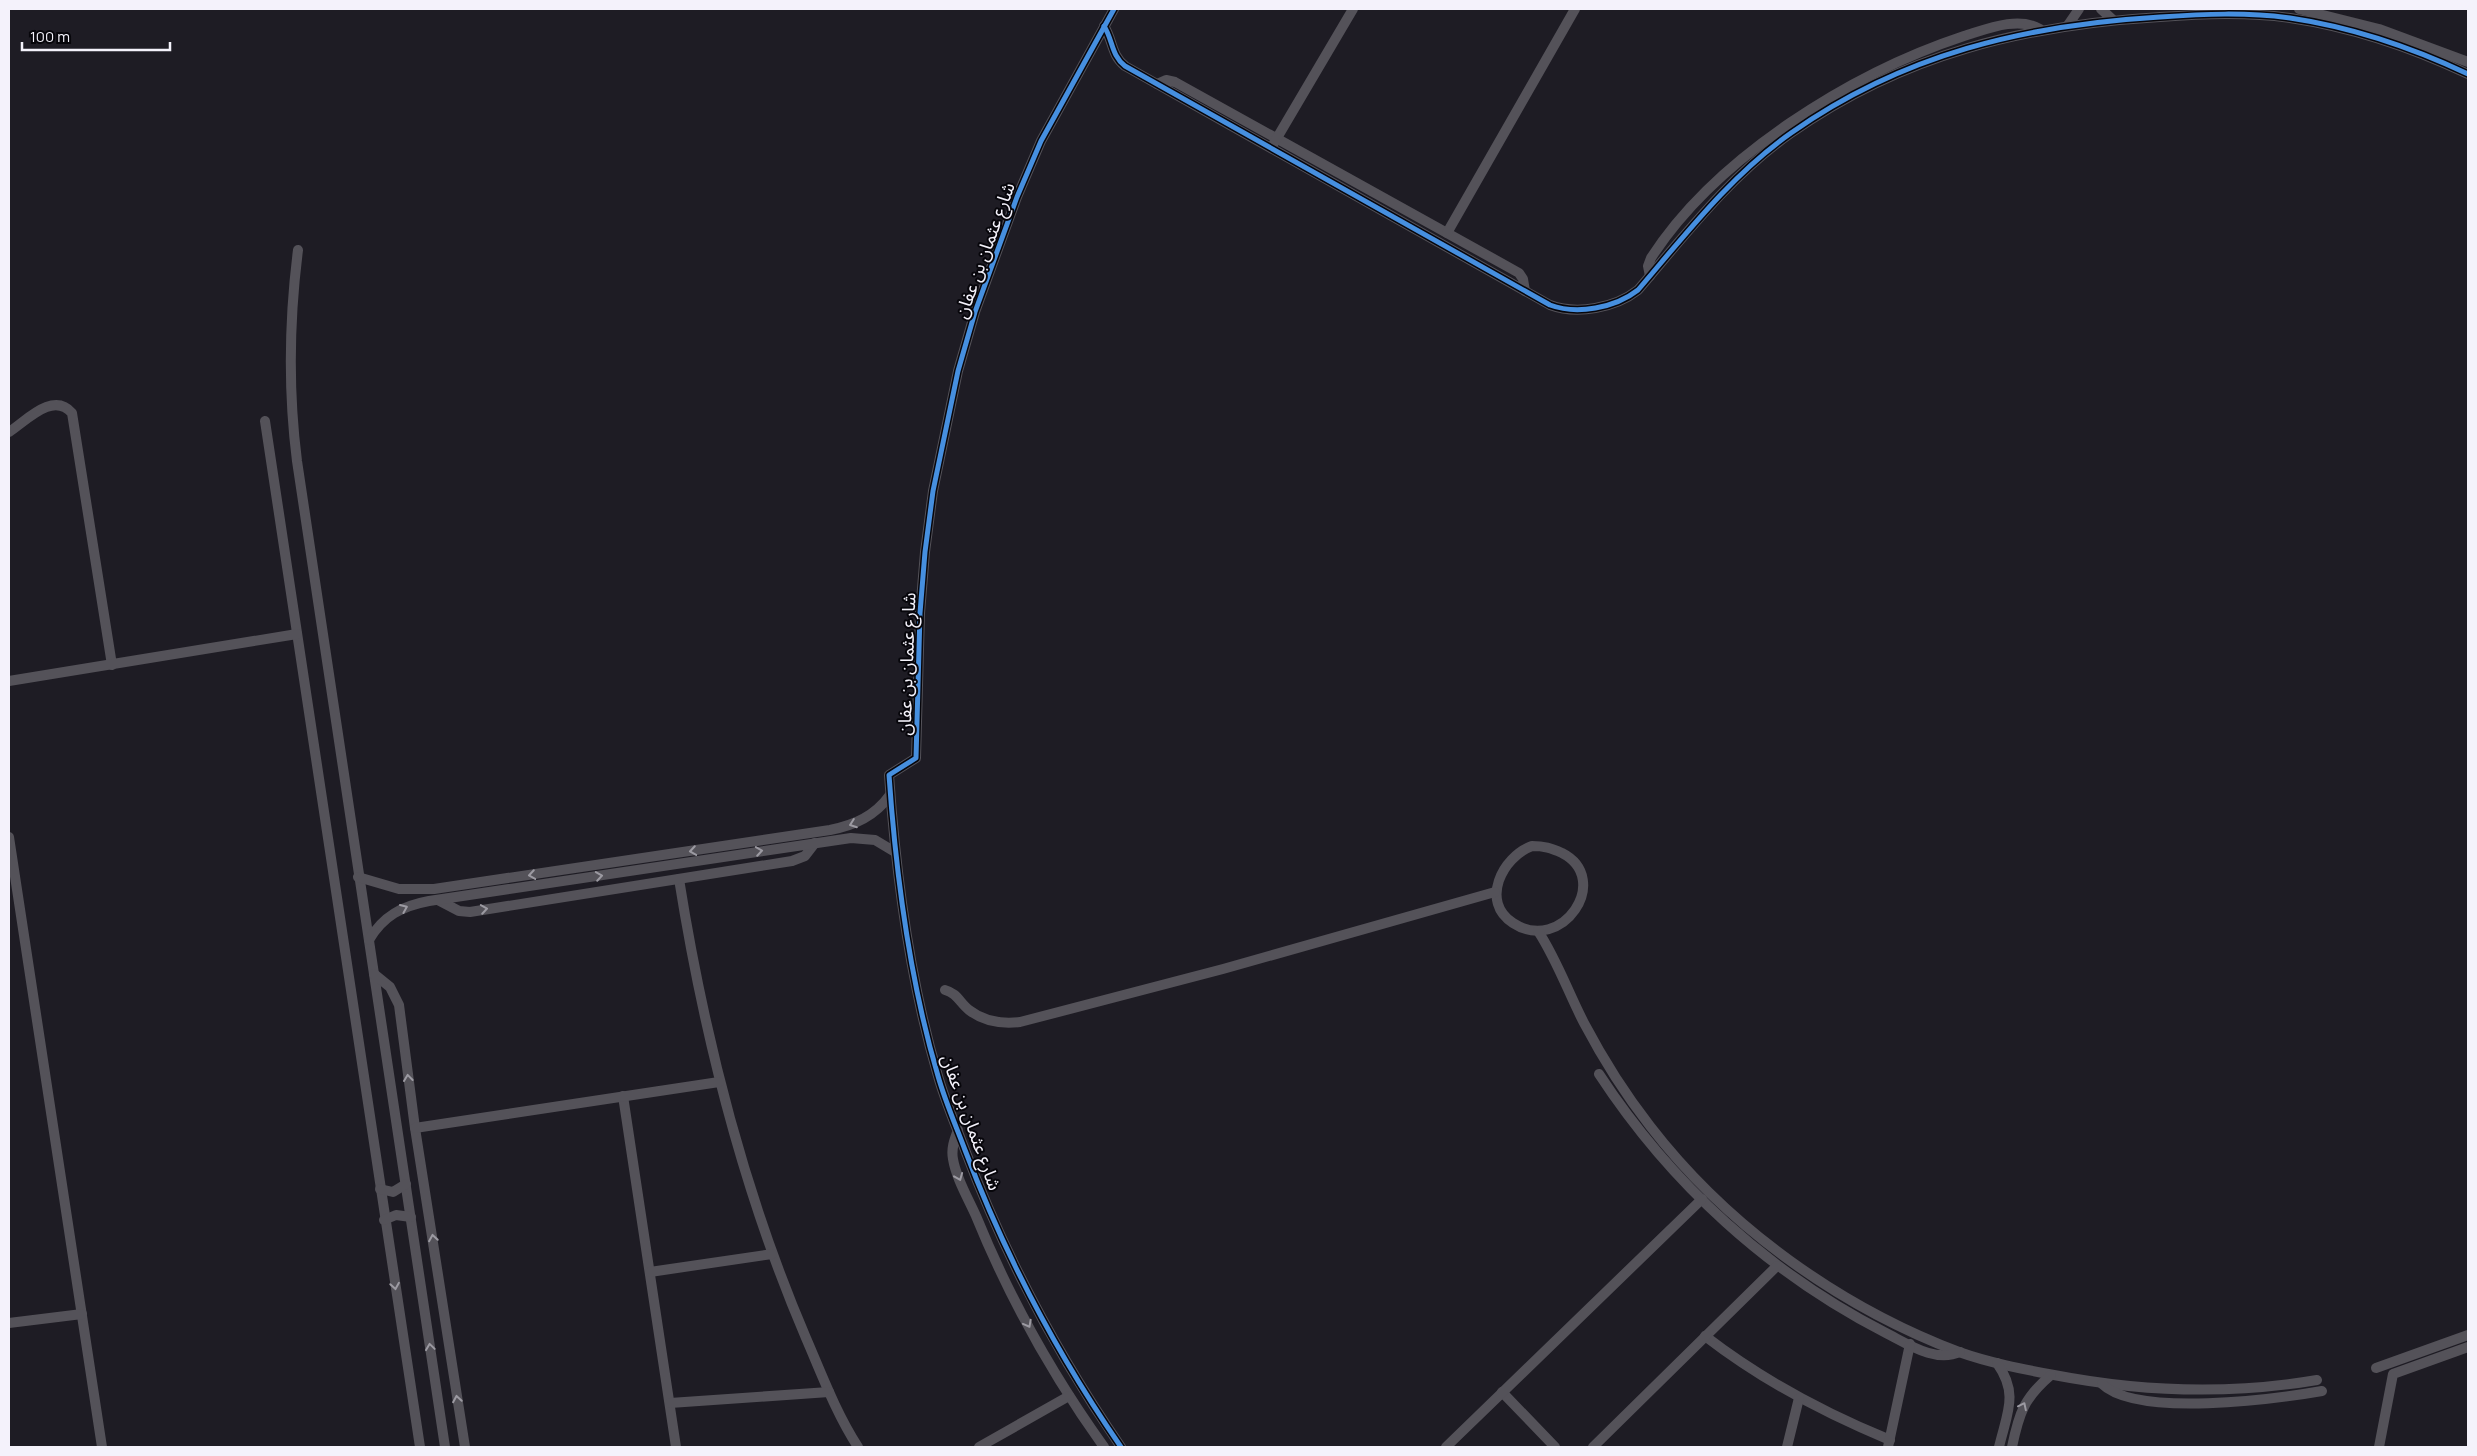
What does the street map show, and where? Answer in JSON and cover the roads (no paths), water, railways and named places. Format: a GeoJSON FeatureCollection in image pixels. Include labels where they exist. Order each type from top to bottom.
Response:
{"type":"FeatureCollection","features":[{"type":"Feature","properties":{"kind":"street","name":"شارع عثمان بن عفان"},"geometry":{"type":"LineString","coordinates":[[1114,9],[1042,141],[1016,197],[978,304],[958,371],[938,465],[925,552],[920,613],[916,758],[889,775],[902,912],[924,1023],[938,1077],[998,1231],[1041,1319],[1120,1447]]}},
{"type":"Feature","properties":{"kind":"street"},"geometry":{"type":"LineString","coordinates":[[1271,149],[1353,9]]}},
{"type":"Feature","properties":{"kind":"street"},"geometry":{"type":"LineString","coordinates":[[1447,233],[1575,9]]}},
{"type":"Feature","properties":{"kind":"street"},"geometry":{"type":"LineString","coordinates":[[2068,25],[2079,9]]}},
{"type":"Feature","properties":{"kind":"street"},"geometry":{"type":"LineString","coordinates":[[2101,9],[2113,20]]}},
{"type":"Feature","properties":{"kind":"street"},"geometry":{"type":"LineString","coordinates":[[2150,17],[2159,9]]}},
{"type":"Feature","properties":{"kind":"street"},"geometry":{"type":"LineString","coordinates":[[2299,9],[2322,11],[2403,37],[2468,62]]}},
{"type":"Feature","properties":{"kind":"street"},"geometry":{"type":"LineString","coordinates":[[1104,26],[1110,36],[1113,51],[1120,62],[1156,84],[1525,291],[1558,308],[1580,310],[1623,299],[1638,290],[1736,180],[1772,148],[1809,121],[1855,94],[1909,68],[1973,45],[2040,29],[2113,20],[2220,14],[2291,18],[2382,41],[2468,74]]}},
{"type":"Feature","properties":{"kind":"street"},"geometry":{"type":"LineString","coordinates":[[1156,84],[1166,80],[1175,82],[1519,273],[1523,279],[1525,291]]}},
{"type":"Feature","properties":{"kind":"street"},"geometry":{"type":"LineString","coordinates":[[298,250],[290,343],[293,432],[358,877],[445,1447]]}},
{"type":"Feature","properties":{"kind":"street"},"geometry":{"type":"LineString","coordinates":[[9,432],[50,405],[62,405],[72,413],[112,664]]}},
{"type":"Feature","properties":{"kind":"street"},"geometry":{"type":"LineString","coordinates":[[265,421],[384,1220],[420,1447]]}},
{"type":"Feature","properties":{"kind":"street"},"geometry":{"type":"LineString","coordinates":[[9,681],[297,634]]}},
{"type":"Feature","properties":{"kind":"street"},"geometry":{"type":"LineString","coordinates":[[358,877],[399,889],[434,889],[830,830],[864,820],[879,809],[890,795]]}},
{"type":"Feature","properties":{"kind":"street"},"geometry":{"type":"LineString","coordinates":[[9,837],[102,1447]]}},
{"type":"Feature","properties":{"kind":"street"},"geometry":{"type":"LineString","coordinates":[[369,940],[383,921],[397,911],[415,904],[438,900],[851,838],[867,838],[882,843],[895,852]]}},
{"type":"Feature","properties":{"kind":"street"},"geometry":{"type":"LineString","coordinates":[[438,900],[459,911],[470,912],[792,861],[805,856],[815,843]]}},
{"type":"Feature","properties":{"kind":"street"},"geometry":{"type":"LineString","coordinates":[[1532,846],[1552,848],[1567,856],[1577,865],[1582,878],[1582,893],[1578,906],[1570,918],[1560,925],[1538,931],[1514,924],[1504,915],[1498,907],[1496,892],[1498,880],[1515,856],[1532,846]]}},
{"type":"Feature","properties":{"kind":"street"},"geometry":{"type":"LineString","coordinates":[[679,879],[701,1003],[719,1082],[772,1254],[829,1392],[856,1446]]}},
{"type":"Feature","properties":{"kind":"street"},"geometry":{"type":"LineString","coordinates":[[945,990],[955,994],[968,1010],[985,1019],[1003,1023],[1020,1022],[1223,969],[1496,892]]}},
{"type":"Feature","properties":{"kind":"street"},"geometry":{"type":"LineString","coordinates":[[1538,931],[1553,956],[1592,1037],[1622,1088],[1652,1128],[1706,1189],[1763,1239],[1815,1278],[1891,1321],[1960,1352],[1997,1363],[2051,1375],[2101,1383],[2181,1391],[2262,1388],[2317,1380]]}},
{"type":"Feature","properties":{"kind":"street"},"geometry":{"type":"LineString","coordinates":[[374,974],[390,987],[399,1005],[415,1128],[465,1447]]}},
{"type":"Feature","properties":{"kind":"street"},"geometry":{"type":"LineString","coordinates":[[1600,1074],[1647,1140],[1702,1199],[1777,1266],[1847,1312],[1910,1344],[1941,1356],[1960,1352]]}},
{"type":"Feature","properties":{"kind":"street"},"geometry":{"type":"LineString","coordinates":[[415,1128],[719,1082]]}},
{"type":"Feature","properties":{"kind":"street"},"geometry":{"type":"LineString","coordinates":[[623,1096],[676,1447]]}},
{"type":"Feature","properties":{"kind":"street"},"geometry":{"type":"LineString","coordinates":[[958,1130],[952,1150],[957,1171],[1006,1281],[1069,1396],[1104,1447]]}},
{"type":"Feature","properties":{"kind":"street"},"geometry":{"type":"LineString","coordinates":[[380,1189],[393,1192],[406,1184]]}},
{"type":"Feature","properties":{"kind":"street"},"geometry":{"type":"LineString","coordinates":[[1446,1447],[1702,1199]]}},
{"type":"Feature","properties":{"kind":"street"},"geometry":{"type":"LineString","coordinates":[[384,1220],[396,1215],[411,1217]]}},
{"type":"Feature","properties":{"kind":"street"},"geometry":{"type":"LineString","coordinates":[[650,1272],[772,1254]]}},
{"type":"Feature","properties":{"kind":"street"},"geometry":{"type":"LineString","coordinates":[[1593,1447],[1777,1266]]}},
{"type":"Feature","properties":{"kind":"street"},"geometry":{"type":"LineString","coordinates":[[9,1323],[82,1314]]}},
{"type":"Feature","properties":{"kind":"street"},"geometry":{"type":"LineString","coordinates":[[2376,1368],[2431,1350],[2468,1334]]}},
{"type":"Feature","properties":{"kind":"street"},"geometry":{"type":"LineString","coordinates":[[1705,1336],[1740,1362],[1799,1398],[1889,1444],[1910,1344]]}},
{"type":"Feature","properties":{"kind":"street"},"geometry":{"type":"LineString","coordinates":[[2379,1447],[2393,1374],[2468,1347]]}},
{"type":"Feature","properties":{"kind":"street"},"geometry":{"type":"LineString","coordinates":[[1997,1363],[2007,1377],[2010,1399],[1999,1447]]}},
{"type":"Feature","properties":{"kind":"street"},"geometry":{"type":"LineString","coordinates":[[2012,1447],[2022,1409],[2031,1393],[2051,1375]]}},
{"type":"Feature","properties":{"kind":"street"},"geometry":{"type":"LineString","coordinates":[[2101,1383],[2111,1392],[2124,1398],[2182,1402],[2248,1401],[2322,1391]]}},
{"type":"Feature","properties":{"kind":"street"},"geometry":{"type":"LineString","coordinates":[[670,1403],[829,1392]]}},
{"type":"Feature","properties":{"kind":"street"},"geometry":{"type":"LineString","coordinates":[[1502,1392],[1555,1447]]}},
{"type":"Feature","properties":{"kind":"street"},"geometry":{"type":"LineString","coordinates":[[979,1447],[1069,1396]]}},
{"type":"Feature","properties":{"kind":"street"},"geometry":{"type":"LineString","coordinates":[[1787,1447],[1799,1398]]}}]}
